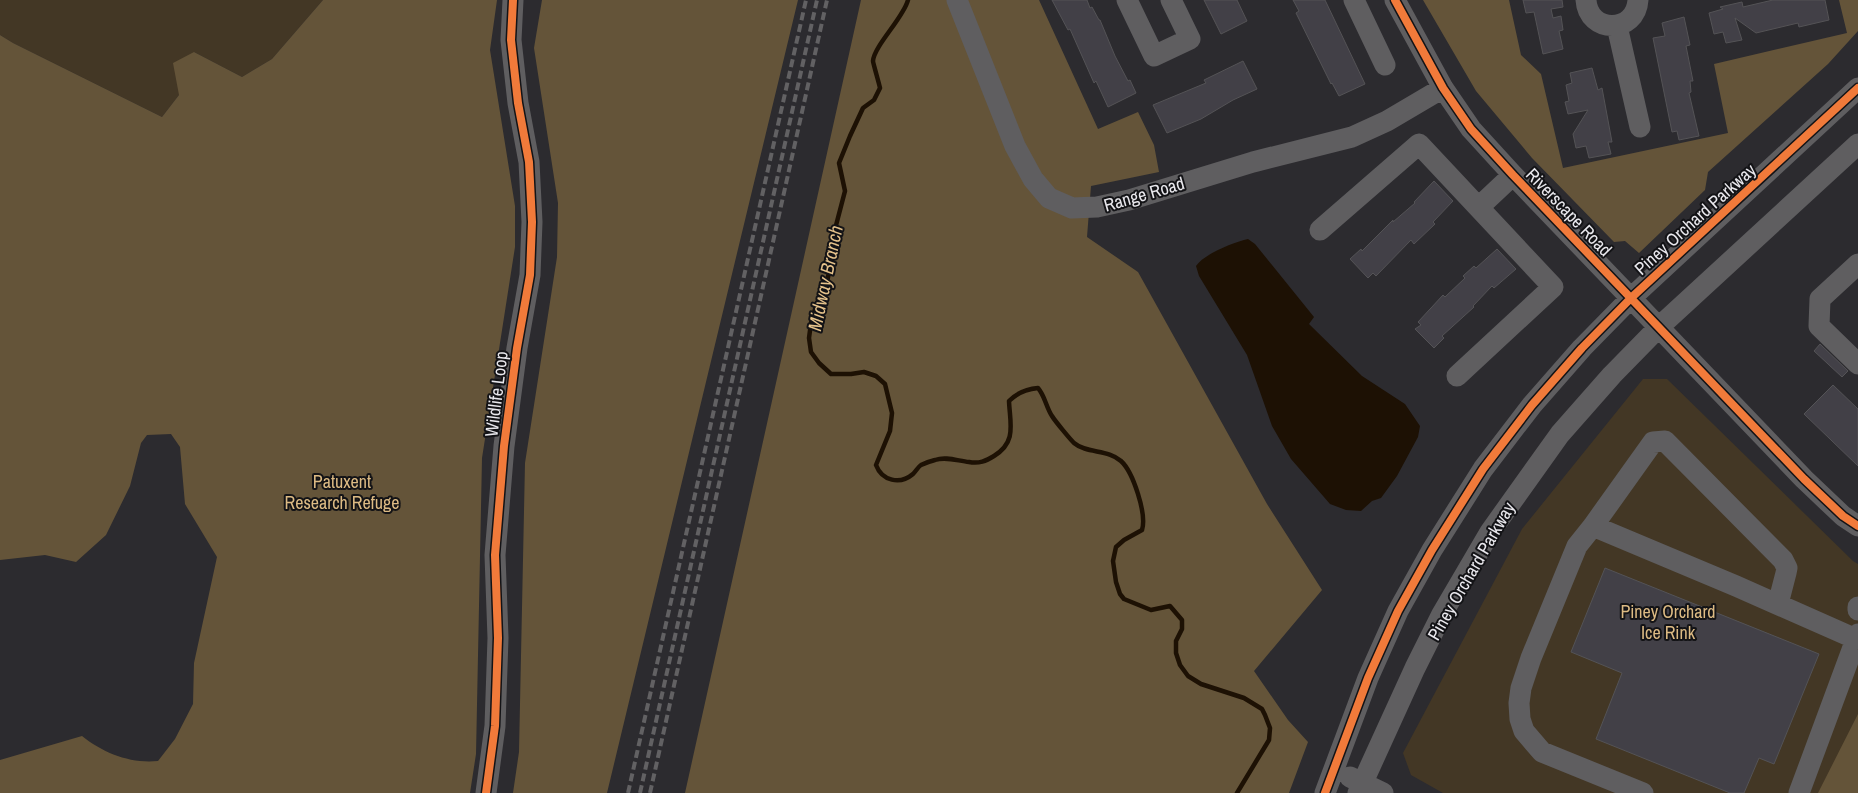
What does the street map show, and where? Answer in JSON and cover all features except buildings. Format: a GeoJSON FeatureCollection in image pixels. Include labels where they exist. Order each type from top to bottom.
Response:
{"type":"FeatureCollection","features":[{"type":"Feature","properties":{"kind":"street","name":"Wildlife Loop"},"geometry":{"type":"LineString","coordinates":[[486,793],[495,716],[498,638],[495,555],[504,446],[517,348],[530,275],[532,222],[529,162],[518,104],[511,40],[513,0]]}},
{"type":"Feature","properties":{"kind":"street","name":"Range Road"},"geometry":{"type":"LineString","coordinates":[[957,0],[1015,146],[1033,179],[1049,198],[1072,208],[1097,207],[1129,200],[1253,162],[1352,137],[1387,121],[1443,88]]}},
{"type":"Feature","properties":{"kind":"street"},"geometry":{"type":"LineString","coordinates":[[1127,0],[1154,56],[1190,38],[1171,0]]}},
{"type":"Feature","properties":{"kind":"street"},"geometry":{"type":"LineString","coordinates":[[1354,0],[1385,65]]}},
{"type":"Feature","properties":{"kind":"street","name":"Riverscape Road"},"geometry":{"type":"LineString","coordinates":[[1394,0],[1443,88],[1471,129],[1804,479],[1843,516],[1858,526]]}},
{"type":"Feature","properties":{"kind":"street"},"geometry":{"type":"LineString","coordinates":[[1586,0],[1587,7],[1596,20],[1609,26],[1617,26],[1628,20],[1635,13],[1638,0]]}},
{"type":"Feature","properties":{"kind":"street"},"geometry":{"type":"LineString","coordinates":[[1617,26],[1640,127]]}},
{"type":"Feature","properties":{"kind":"street","name":"Piney Orchard Parkway"},"geometry":{"type":"LineString","coordinates":[[1325,793],[1368,678],[1398,611],[1432,550],[1483,469],[1532,405],[1582,348],[1631,298],[1858,88]]}},
{"type":"Feature","properties":{"kind":"street"},"geometry":{"type":"LineString","coordinates":[[1320,230],[1419,144],[1479,207],[1553,287],[1457,376]]}},
{"type":"Feature","properties":{"kind":"street","name":"Piney Orchard Parkway"},"geometry":{"type":"LineString","coordinates":[[1360,788],[1435,629],[1490,532],[1560,434],[1612,375],[1659,327],[1858,144]]}},
{"type":"Feature","properties":{"kind":"street"},"geometry":{"type":"LineString","coordinates":[[1479,207],[1513,175]]}},
{"type":"Feature","properties":{"kind":"street"},"geometry":{"type":"LineString","coordinates":[[1858,264],[1820,298],[1819,326],[1858,364]]}},
{"type":"Feature","properties":{"kind":"street"},"geometry":{"type":"LineString","coordinates":[[1643,793],[1542,752],[1524,731],[1520,718],[1519,703],[1521,688],[1531,658],[1577,546],[1653,442],[1665,441],[1783,560],[1787,568],[1778,604]]}},
{"type":"Feature","properties":{"kind":"street"},"geometry":{"type":"LineString","coordinates":[[1593,526],[1857,636],[1799,793]]}},
{"type":"Feature","properties":{"kind":"street"},"geometry":{"type":"LineString","coordinates":[[1334,770],[1360,788],[1383,793]]}},
{"type":"Feature","properties":{"kind":"green space"},"geometry":{"type":"Polygon","coordinates":[[[0,0],[323,0],[272,59],[242,77],[194,52],[179,95],[162,117],[0,35],[0,0]]]}},
{"type":"Feature","properties":{"kind":"green space","name":"Patuxent Research Refuge"},"geometry":{"type":"Polygon","coordinates":[[[323,0],[497,0],[490,50],[515,206],[515,247],[482,458],[476,754],[470,793],[0,793],[0,760],[82,736],[99,748],[118,756],[138,761],[158,761],[175,739],[193,704],[194,663],[217,557],[185,504],[180,447],[171,434],[147,435],[141,443],[130,486],[106,535],[76,562],[45,555],[0,560],[0,35],[162,117],[179,95],[173,63],[194,52],[242,77],[272,59],[323,0]]]}},
{"type":"Feature","properties":{"kind":"green space"},"geometry":{"type":"Polygon","coordinates":[[[542,0],[798,0],[607,793],[513,793],[519,752],[525,463],[557,257],[558,203],[534,48],[542,0]]]}},
{"type":"Feature","properties":{"kind":"green space"},"geometry":{"type":"Polygon","coordinates":[[[861,0],[1039,0],[1098,129],[1138,112],[1154,145],[1159,172],[1091,186],[1087,237],[1138,272],[1267,504],[1322,590],[1254,671],[1288,720],[1308,742],[1289,793],[685,793],[861,0]]]}},
{"type":"Feature","properties":{"kind":"green space"},"geometry":{"type":"Polygon","coordinates":[[[1423,0],[1509,0],[1521,55],[1541,74],[1563,168],[1728,133],[1714,64],[1847,33],[1839,0],[1858,0],[1858,31],[1828,64],[1708,172],[1705,190],[1639,253],[1625,241],[1614,242],[1532,158],[1476,91],[1423,0]]]}},
{"type":"Feature","properties":{"kind":"green space","name":"Piney Orchard Ice Rink"},"geometry":{"type":"Polygon","coordinates":[[[1643,379],[1667,379],[1858,564],[1858,793],[1443,793],[1411,775],[1403,753],[1522,529],[1643,379]]]}},
{"type":"Feature","properties":{"kind":"green space"},"geometry":{"type":"Polygon","coordinates":[[[1858,714],[1858,793],[1818,793],[1858,714]]]}},
{"type":"Feature","properties":{"kind":"shaded area"},"geometry":{"type":"Polygon","coordinates":[[[1248,239],[1255,244],[1314,317],[1309,324],[1362,376],[1405,404],[1420,426],[1418,437],[1397,476],[1381,498],[1372,501],[1361,511],[1346,510],[1330,504],[1291,459],[1272,426],[1247,355],[1199,276],[1196,266],[1206,257],[1248,239]]]}},
{"type":"Feature","properties":{"kind":"waterway","name":"Midway Branch"},"geometry":{"type":"LineString","coordinates":[[908,0],[901,15],[875,55],[873,61],[880,88],[874,100],[863,108],[839,163],[845,191],[834,233],[832,258],[827,282],[816,306],[811,323],[809,338],[811,352],[831,374],[864,372],[876,376],[885,384],[892,413],[890,431],[876,465],[882,475],[892,480],[908,477],[921,465],[930,461],[948,459],[976,463],[994,456],[1001,451],[1009,439],[1011,425],[1009,401],[1022,392],[1038,388],[1052,416],[1074,443],[1085,449],[1116,457],[1126,466],[1141,504],[1143,523],[1142,530],[1116,547],[1113,561],[1120,594],[1124,599],[1151,610],[1170,606],[1182,620],[1182,629],[1176,641],[1176,653],[1180,665],[1188,676],[1201,684],[1244,698],[1262,709],[1270,728],[1269,740],[1237,793]]}},
{"type":"Feature","properties":{"kind":"railway"},"geometry":{"type":"LineString","coordinates":[[628,793],[806,0]]}},
{"type":"Feature","properties":{"kind":"railway"},"geometry":{"type":"LineString","coordinates":[[640,793],[817,0]]}},
{"type":"Feature","properties":{"kind":"railway"},"geometry":{"type":"LineString","coordinates":[[650,793],[827,0]]}},
{"type":"Feature","properties":{"kind":"cycle path"},"geometry":{"type":"LineString","coordinates":[[486,793],[495,726],[498,638],[495,555],[504,446],[517,348],[530,275],[532,222],[529,162],[518,103],[511,40],[513,0]]}},
{"type":"Feature","properties":{"kind":"cycle path"},"geometry":{"type":"LineString","coordinates":[[1395,0],[1443,88],[1471,129],[1804,479],[1843,516],[1858,526]]}},
{"type":"Feature","properties":{"kind":"cycle path"},"geometry":{"type":"LineString","coordinates":[[1325,793],[1368,678],[1398,611],[1432,550],[1483,469],[1532,405],[1582,348],[1631,298],[1858,88]]}}]}
